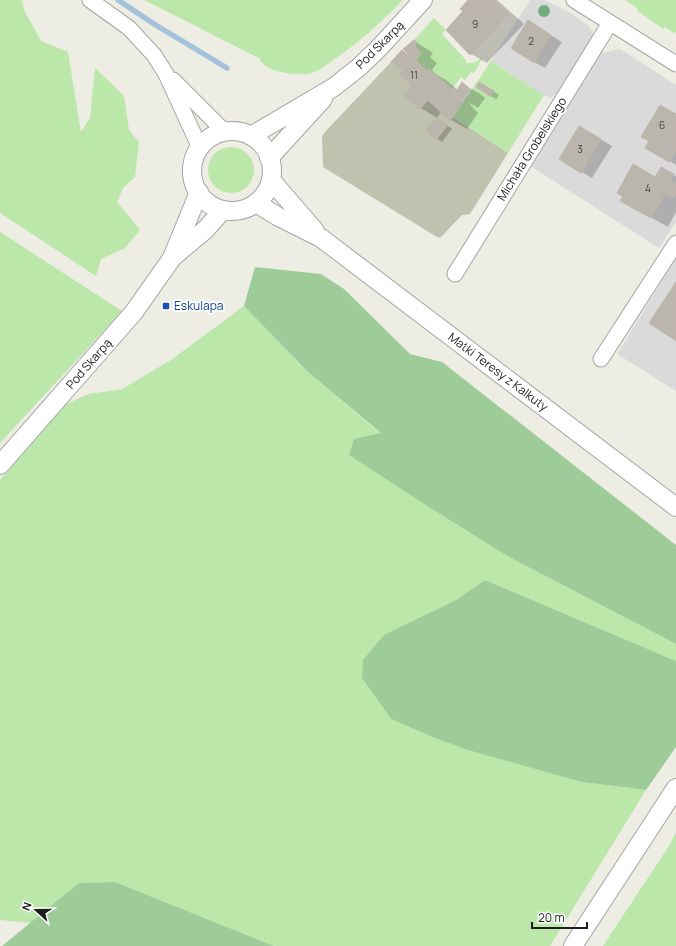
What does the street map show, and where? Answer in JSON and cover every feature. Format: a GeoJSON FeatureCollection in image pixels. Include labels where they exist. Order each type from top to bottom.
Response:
{"type":"FeatureCollection","features":[{"type":"Feature","properties":{"kind":"street"},"geometry":{"type":"LineString","coordinates":[[90,0],[129,28],[154,55],[166,74],[200,148]]}},
{"type":"Feature","properties":{"kind":"street","name":"Pod Skarpą"},"geometry":{"type":"LineString","coordinates":[[251,136],[334,87],[358,68],[378,49],[423,0]]}},
{"type":"Feature","properties":{"kind":"street"},"geometry":{"type":"LineString","coordinates":[[574,0],[676,64]]}},
{"type":"Feature","properties":{"kind":"street","name":"Michała Grobelskiego"},"geometry":{"type":"LineString","coordinates":[[455,274],[610,23]]}},
{"type":"Feature","properties":{"kind":"street"},"geometry":{"type":"LineString","coordinates":[[166,74],[225,132]]}},
{"type":"Feature","properties":{"kind":"street","name":"Pod Skarpą"},"geometry":{"type":"LineString","coordinates":[[269,158],[334,87]]}},
{"type":"Feature","properties":{"kind":"street"},"geometry":{"type":"LineString","coordinates":[[225,132],[240,132],[251,136],[260,143],[267,152],[272,164],[271,180],[264,195],[256,203],[246,209],[235,211],[223,210],[212,206],[202,198],[192,175],[193,162],[198,150],[207,140],[217,134],[225,132]]}},
{"type":"Feature","properties":{"kind":"street","name":"Matki Teresy z Kalkuty"},"geometry":{"type":"LineString","coordinates":[[271,180],[321,238]]}},
{"type":"Feature","properties":{"kind":"street","name":"Pod Skarpą"},"geometry":{"type":"LineString","coordinates":[[0,465],[134,312],[172,258],[199,192]]}},
{"type":"Feature","properties":{"kind":"street","name":"Matki Teresy z Kalkuty"},"geometry":{"type":"LineString","coordinates":[[256,203],[321,238],[676,507]]}},
{"type":"Feature","properties":{"kind":"street","name":"Pod Skarpą"},"geometry":{"type":"LineString","coordinates":[[172,258],[205,230],[223,210]]}},
{"type":"Feature","properties":{"kind":"street"},"geometry":{"type":"LineString","coordinates":[[601,359],[676,242]]}},
{"type":"Feature","properties":{"kind":"street"},"geometry":{"type":"LineString","coordinates":[[573,946],[676,788]]}},
{"type":"Feature","properties":{"kind":"shaded area"},"geometry":{"type":"Polygon","coordinates":[[[530,0],[544,0],[567,11],[585,23],[593,33],[591,43],[564,86],[551,98],[491,61],[530,0]]]}},
{"type":"Feature","properties":{"kind":"shaded area"},"geometry":{"type":"Polygon","coordinates":[[[620,49],[676,85],[676,222],[659,248],[530,166],[601,53],[620,49]]]}},
{"type":"Feature","properties":{"kind":"shaded area"},"geometry":{"type":"Polygon","coordinates":[[[391,62],[403,71],[400,75],[412,85],[404,95],[420,109],[428,100],[450,120],[453,117],[508,153],[470,214],[462,215],[440,238],[323,167],[322,137],[325,132],[391,62]]]}},
{"type":"Feature","properties":{"kind":"shaded area"},"geometry":{"type":"Polygon","coordinates":[[[676,259],[676,391],[617,354],[676,259]]]}},
{"type":"Feature","properties":{"kind":"green space"},"geometry":{"type":"Polygon","coordinates":[[[0,0],[22,0],[24,10],[41,41],[68,52],[81,132],[90,118],[95,68],[124,96],[129,130],[139,142],[135,177],[123,188],[117,202],[140,230],[125,248],[101,259],[96,276],[0,213],[0,0]]]}},
{"type":"Feature","properties":{"kind":"green space"},"geometry":{"type":"Polygon","coordinates":[[[144,0],[403,0],[370,32],[326,66],[312,73],[296,74],[271,69],[267,67],[259,58],[144,0]]]}},
{"type":"Feature","properties":{"kind":"green space"},"geometry":{"type":"Polygon","coordinates":[[[625,0],[676,0],[676,32],[674,33],[665,27],[663,29],[625,0]]]}},
{"type":"Feature","properties":{"kind":"green space"},"geometry":{"type":"Polygon","coordinates":[[[434,18],[446,30],[442,34],[467,63],[475,62],[483,57],[474,73],[471,72],[465,80],[461,77],[452,89],[429,69],[427,71],[416,60],[421,53],[415,47],[418,43],[414,40],[434,18]]]}},
{"type":"Feature","properties":{"kind":"green space"},"geometry":{"type":"Polygon","coordinates":[[[491,61],[544,95],[508,153],[453,117],[491,61]]]}},
{"type":"Feature","properties":{"kind":"green space"},"geometry":{"type":"Polygon","coordinates":[[[227,147],[235,147],[244,151],[250,157],[254,170],[250,183],[244,189],[235,193],[227,193],[218,189],[212,183],[208,174],[208,166],[212,157],[218,151],[227,147]]]}},
{"type":"Feature","properties":{"kind":"green space"},"geometry":{"type":"Polygon","coordinates":[[[0,232],[122,311],[0,443],[0,232]]]}},
{"type":"Feature","properties":{"kind":"green space"},"geometry":{"type":"Polygon","coordinates":[[[255,267],[321,274],[344,289],[410,354],[442,362],[676,545],[676,644],[511,558],[349,455],[354,439],[381,433],[308,372],[244,306],[255,267]]]}},
{"type":"Feature","properties":{"kind":"green space"},"geometry":{"type":"Polygon","coordinates":[[[244,306],[308,372],[381,434],[511,558],[676,644],[676,661],[485,580],[456,600],[385,635],[362,678],[391,719],[430,736],[582,782],[646,790],[550,946],[274,946],[115,882],[79,883],[31,923],[0,920],[0,480],[64,405],[89,394],[122,389],[171,360],[244,306]]]}},
{"type":"Feature","properties":{"kind":"green space"},"geometry":{"type":"Polygon","coordinates":[[[485,580],[676,661],[676,747],[646,790],[582,782],[468,750],[430,736],[391,719],[362,678],[363,660],[384,635],[456,600],[485,580]]]}},
{"type":"Feature","properties":{"kind":"green space"},"geometry":{"type":"Polygon","coordinates":[[[676,833],[676,946],[603,946],[667,849],[676,833]]]}},
{"type":"Feature","properties":{"kind":"green space"},"geometry":{"type":"Polygon","coordinates":[[[115,882],[274,946],[2,946],[79,883],[115,882]]]}},
{"type":"Feature","properties":{"kind":"building"},"geometry":{"type":"Polygon","coordinates":[[[468,0],[493,0],[509,14],[470,55],[446,30],[463,11],[460,9],[468,0]]]}},
{"type":"Feature","properties":{"kind":"building"},"geometry":{"type":"Polygon","coordinates":[[[528,20],[551,35],[534,63],[511,48],[528,20]]]}},
{"type":"Feature","properties":{"kind":"building"},"geometry":{"type":"Polygon","coordinates":[[[414,40],[418,43],[415,47],[421,53],[416,60],[427,71],[429,69],[456,92],[462,82],[469,88],[462,99],[454,94],[462,103],[450,121],[428,100],[420,109],[403,95],[412,85],[400,75],[403,71],[391,62],[402,50],[415,60],[403,49],[414,40]]]}},
{"type":"Feature","properties":{"kind":"building"},"geometry":{"type":"Polygon","coordinates":[[[479,82],[494,91],[491,97],[476,87],[479,82]]]}},
{"type":"Feature","properties":{"kind":"building"},"geometry":{"type":"Polygon","coordinates":[[[660,105],[676,114],[676,150],[669,162],[645,148],[649,141],[641,137],[660,105]]]}},
{"type":"Feature","properties":{"kind":"building"},"geometry":{"type":"Polygon","coordinates":[[[437,117],[447,126],[436,140],[426,130],[437,117]]]}},
{"type":"Feature","properties":{"kind":"building"},"geometry":{"type":"Polygon","coordinates":[[[579,126],[601,139],[581,173],[559,159],[579,126]]]}},
{"type":"Feature","properties":{"kind":"building"},"geometry":{"type":"Polygon","coordinates":[[[633,164],[655,177],[661,167],[674,174],[670,181],[676,184],[676,192],[673,197],[665,193],[651,218],[620,201],[623,197],[617,193],[633,164]]]}},
{"type":"Feature","properties":{"kind":"building"},"geometry":{"type":"Polygon","coordinates":[[[676,282],[676,341],[649,323],[676,282]]]}},
{"type":"Feature","properties":{"kind":"waterway"},"geometry":{"type":"LineString","coordinates":[[118,0],[154,24],[227,68]]}},
{"type":"Feature","properties":{"kind":"place","name":"Eskulapa"},"geometry":{"type":"Point","coordinates":[166,306]}}]}
